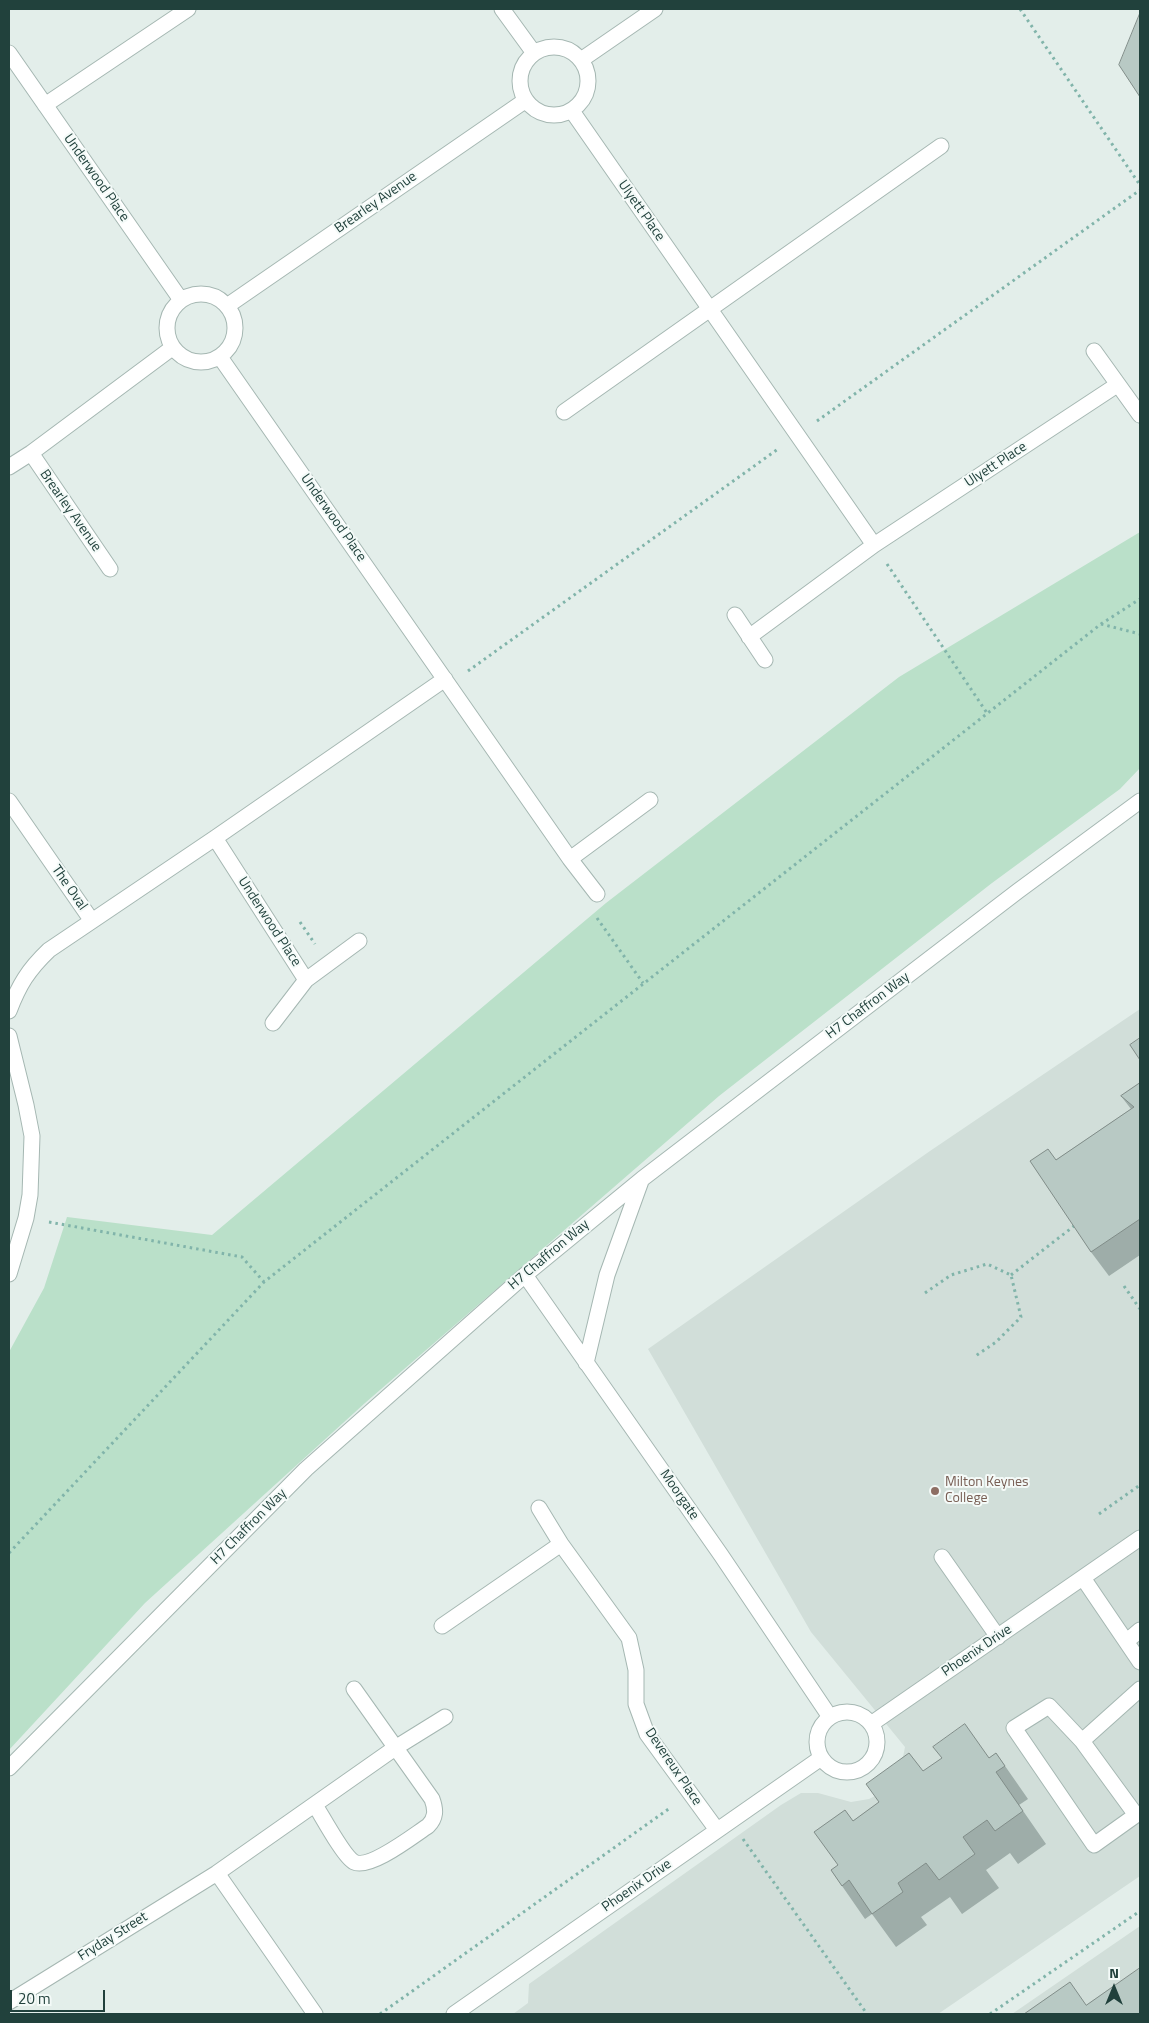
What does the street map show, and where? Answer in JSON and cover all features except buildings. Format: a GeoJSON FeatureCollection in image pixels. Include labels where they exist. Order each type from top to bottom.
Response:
{"type":"FeatureCollection","features":[{"type":"Feature","properties":{"kind":"street"},"geometry":{"type":"LineString","coordinates":[[45,105],[188,9]]}},
{"type":"Feature","properties":{"kind":"street"},"geometry":{"type":"LineString","coordinates":[[502,9],[534,53]]}},
{"type":"Feature","properties":{"kind":"street"},"geometry":{"type":"LineString","coordinates":[[581,60],[655,9]]}},
{"type":"Feature","properties":{"kind":"street"},"geometry":{"type":"LineString","coordinates":[[554,46],[574,52],[581,60],[587,70],[589,81],[581,103],[572,111],[562,115],[542,113],[526,100],[521,91],[520,80],[526,60],[534,53],[554,46]]}},
{"type":"Feature","properties":{"kind":"street","name":"Underwood Place"},"geometry":{"type":"LineString","coordinates":[[9,53],[181,300]]}},
{"type":"Feature","properties":{"kind":"street","name":"Brearley Avenue"},"geometry":{"type":"LineString","coordinates":[[227,306],[526,100]]}},
{"type":"Feature","properties":{"kind":"street","name":"Ulyett Place"},"geometry":{"type":"LineString","coordinates":[[572,111],[874,545]]}},
{"type":"Feature","properties":{"kind":"street"},"geometry":{"type":"LineString","coordinates":[[564,412],[941,146]]}},
{"type":"Feature","properties":{"kind":"street"},"geometry":{"type":"LineString","coordinates":[[205,294],[218,298],[227,306],[234,318],[235,333],[230,346],[220,357],[208,362],[194,362],[183,358],[172,348],[166,334],[167,319],[173,308],[181,300],[192,295],[205,294]]}},
{"type":"Feature","properties":{"kind":"street"},"geometry":{"type":"LineString","coordinates":[[9,467],[31,453],[172,348]]}},
{"type":"Feature","properties":{"kind":"street"},"geometry":{"type":"LineString","coordinates":[[1094,351],[1140,415]]}},
{"type":"Feature","properties":{"kind":"street","name":"Underwood Place"},"geometry":{"type":"LineString","coordinates":[[220,357],[570,859],[597,894]]}},
{"type":"Feature","properties":{"kind":"street","name":"Ulyett Place"},"geometry":{"type":"LineString","coordinates":[[750,637],[874,545],[1117,385]]}},
{"type":"Feature","properties":{"kind":"street","name":"Brearley Avenue"},"geometry":{"type":"LineString","coordinates":[[31,453],[110,568]]}},
{"type":"Feature","properties":{"kind":"street"},"geometry":{"type":"LineString","coordinates":[[735,615],[765,660]]}},
{"type":"Feature","properties":{"kind":"street"},"geometry":{"type":"LineString","coordinates":[[92,921],[445,679]]}},
{"type":"Feature","properties":{"kind":"street"},"geometry":{"type":"LineString","coordinates":[[570,859],[650,800]]}},
{"type":"Feature","properties":{"kind":"street","name":"The Oval"},"geometry":{"type":"LineString","coordinates":[[9,801],[92,921],[50,950],[32,966],[19,986],[9,1011]]}},
{"type":"Feature","properties":{"kind":"street","name":"H7 Chaffron Way"},"geometry":{"type":"LineString","coordinates":[[9,1768],[306,1469],[525,1275],[642,1179],[1018,891],[1140,801]]}},
{"type":"Feature","properties":{"kind":"street","name":"Underwood Place"},"geometry":{"type":"LineString","coordinates":[[215,838],[306,980]]}},
{"type":"Feature","properties":{"kind":"street","name":"Underwood Place"},"geometry":{"type":"LineString","coordinates":[[273,1023],[306,980],[359,942]]}},
{"type":"Feature","properties":{"kind":"street"},"geometry":{"type":"LineString","coordinates":[[9,1036],[32,1136],[30,1195],[26,1218],[9,1274]]}},
{"type":"Feature","properties":{"kind":"street"},"geometry":{"type":"LineString","coordinates":[[586,1363],[607,1275],[642,1179]]}},
{"type":"Feature","properties":{"kind":"street","name":"Moorgate"},"geometry":{"type":"LineString","coordinates":[[525,1275],[721,1555],[830,1716]]}},
{"type":"Feature","properties":{"kind":"street","name":"Devereux Place"},"geometry":{"type":"LineString","coordinates":[[539,1508],[561,1544],[629,1638],[636,1670],[636,1704],[647,1734],[717,1830]]}},
{"type":"Feature","properties":{"kind":"street","name":"Phoenix Drive"},"geometry":{"type":"LineString","coordinates":[[871,1724],[1140,1538]]}},
{"type":"Feature","properties":{"kind":"street"},"geometry":{"type":"LineString","coordinates":[[442,1626],[561,1544]]}},
{"type":"Feature","properties":{"kind":"street"},"geometry":{"type":"LineString","coordinates":[[942,1557],[998,1637]]}},
{"type":"Feature","properties":{"kind":"street"},"geometry":{"type":"LineString","coordinates":[[1083,1578],[1140,1662]]}},
{"type":"Feature","properties":{"kind":"street"},"geometry":{"type":"LineString","coordinates":[[1126,1641],[1140,1630]]}},
{"type":"Feature","properties":{"kind":"street"},"geometry":{"type":"LineString","coordinates":[[315,1805],[354,1862],[364,1863],[375,1860],[433,1821],[436,1809],[432,1800],[354,1688]]}},
{"type":"Feature","properties":{"kind":"street"},"geometry":{"type":"LineString","coordinates":[[1082,1741],[1140,1689]]}},
{"type":"Feature","properties":{"kind":"street"},"geometry":{"type":"LineString","coordinates":[[1049,1706],[1082,1741],[1136,1815],[1094,1845],[1014,1728],[1049,1706]]}},
{"type":"Feature","properties":{"kind":"street"},"geometry":{"type":"LineString","coordinates":[[844,1711],[852,1712],[859,1714],[871,1724],[877,1739],[874,1755],[864,1767],[848,1772],[832,1769],[820,1758],[816,1743],[819,1728],[830,1716],[844,1711]]}},
{"type":"Feature","properties":{"kind":"street","name":"Fryday Street"},"geometry":{"type":"LineString","coordinates":[[9,2002],[217,1873],[395,1748],[445,1717]]}},
{"type":"Feature","properties":{"kind":"street","name":"Phoenix Drive"},"geometry":{"type":"LineString","coordinates":[[454,2014],[820,1758]]}},
{"type":"Feature","properties":{"kind":"street"},"geometry":{"type":"LineString","coordinates":[[217,1873],[315,2014]]}},
{"type":"Feature","properties":{"kind":"path"},"geometry":{"type":"LineString","coordinates":[[1020,9],[1140,185]]}},
{"type":"Feature","properties":{"kind":"path"},"geometry":{"type":"LineString","coordinates":[[874,545],[987,713]]}},
{"type":"Feature","properties":{"kind":"path"},"geometry":{"type":"LineString","coordinates":[[9,1553],[264,1282],[1101,624],[1140,599]]}},
{"type":"Feature","properties":{"kind":"path"},"geometry":{"type":"LineString","coordinates":[[1101,624],[1140,634]]}},
{"type":"Feature","properties":{"kind":"path"},"geometry":{"type":"LineString","coordinates":[[298,919],[320,950]]}},
{"type":"Feature","properties":{"kind":"path"},"geometry":{"type":"LineString","coordinates":[[26,1218],[242,1257],[264,1282]]}},
{"type":"Feature","properties":{"kind":"path"},"geometry":{"type":"LineString","coordinates":[[1012,1275],[1074,1226]]}},
{"type":"Feature","properties":{"kind":"path"},"geometry":{"type":"LineString","coordinates":[[925,1293],[950,1275],[987,1264],[1012,1275]]}},
{"type":"Feature","properties":{"kind":"path"},"geometry":{"type":"LineString","coordinates":[[974,1357],[996,1342],[1021,1317],[1012,1275]]}},
{"type":"Feature","properties":{"kind":"path"},"geometry":{"type":"LineString","coordinates":[[1124,1286],[1140,1309]]}},
{"type":"Feature","properties":{"kind":"path"},"geometry":{"type":"LineString","coordinates":[[1099,1514],[1140,1485]]}},
{"type":"Feature","properties":{"kind":"path"},"geometry":{"type":"LineString","coordinates":[[380,2014],[689,1794]]}},
{"type":"Feature","properties":{"kind":"path"},"geometry":{"type":"LineString","coordinates":[[730,1821],[867,2014]]}},
{"type":"Feature","properties":{"kind":"path"},"geometry":{"type":"LineString","coordinates":[[990,2014],[1140,1911]]}},
{"type":"Feature","properties":{"kind":"shaded area","name":"Milton Keynes College"},"geometry":{"type":"Polygon","coordinates":[[[1140,1009],[1140,1876],[938,2014],[513,2014],[528,2003],[529,1984],[781,1805],[801,1793],[818,1793],[851,1802],[869,1799],[883,1792],[900,1772],[905,1747],[811,1632],[648,1349],[930,1151],[1140,1009]]]}},
{"type":"Feature","properties":{"kind":"shaded area"},"geometry":{"type":"Polygon","coordinates":[[[1140,1926],[1140,2014],[1012,2014],[1140,1926]]]}},
{"type":"Feature","properties":{"kind":"green space"},"geometry":{"type":"Polygon","coordinates":[[[1140,532],[1140,768],[1120,789],[992,883],[719,1096],[365,1403],[145,1603],[9,1750],[9,1352],[44,1288],[67,1217],[212,1235],[606,903],[899,677],[1140,532]]]}},
{"type":"Feature","properties":{"kind":"place","name":"Milton Keynes College"},"geometry":{"type":"Point","coordinates":[935,1491]}}]}
